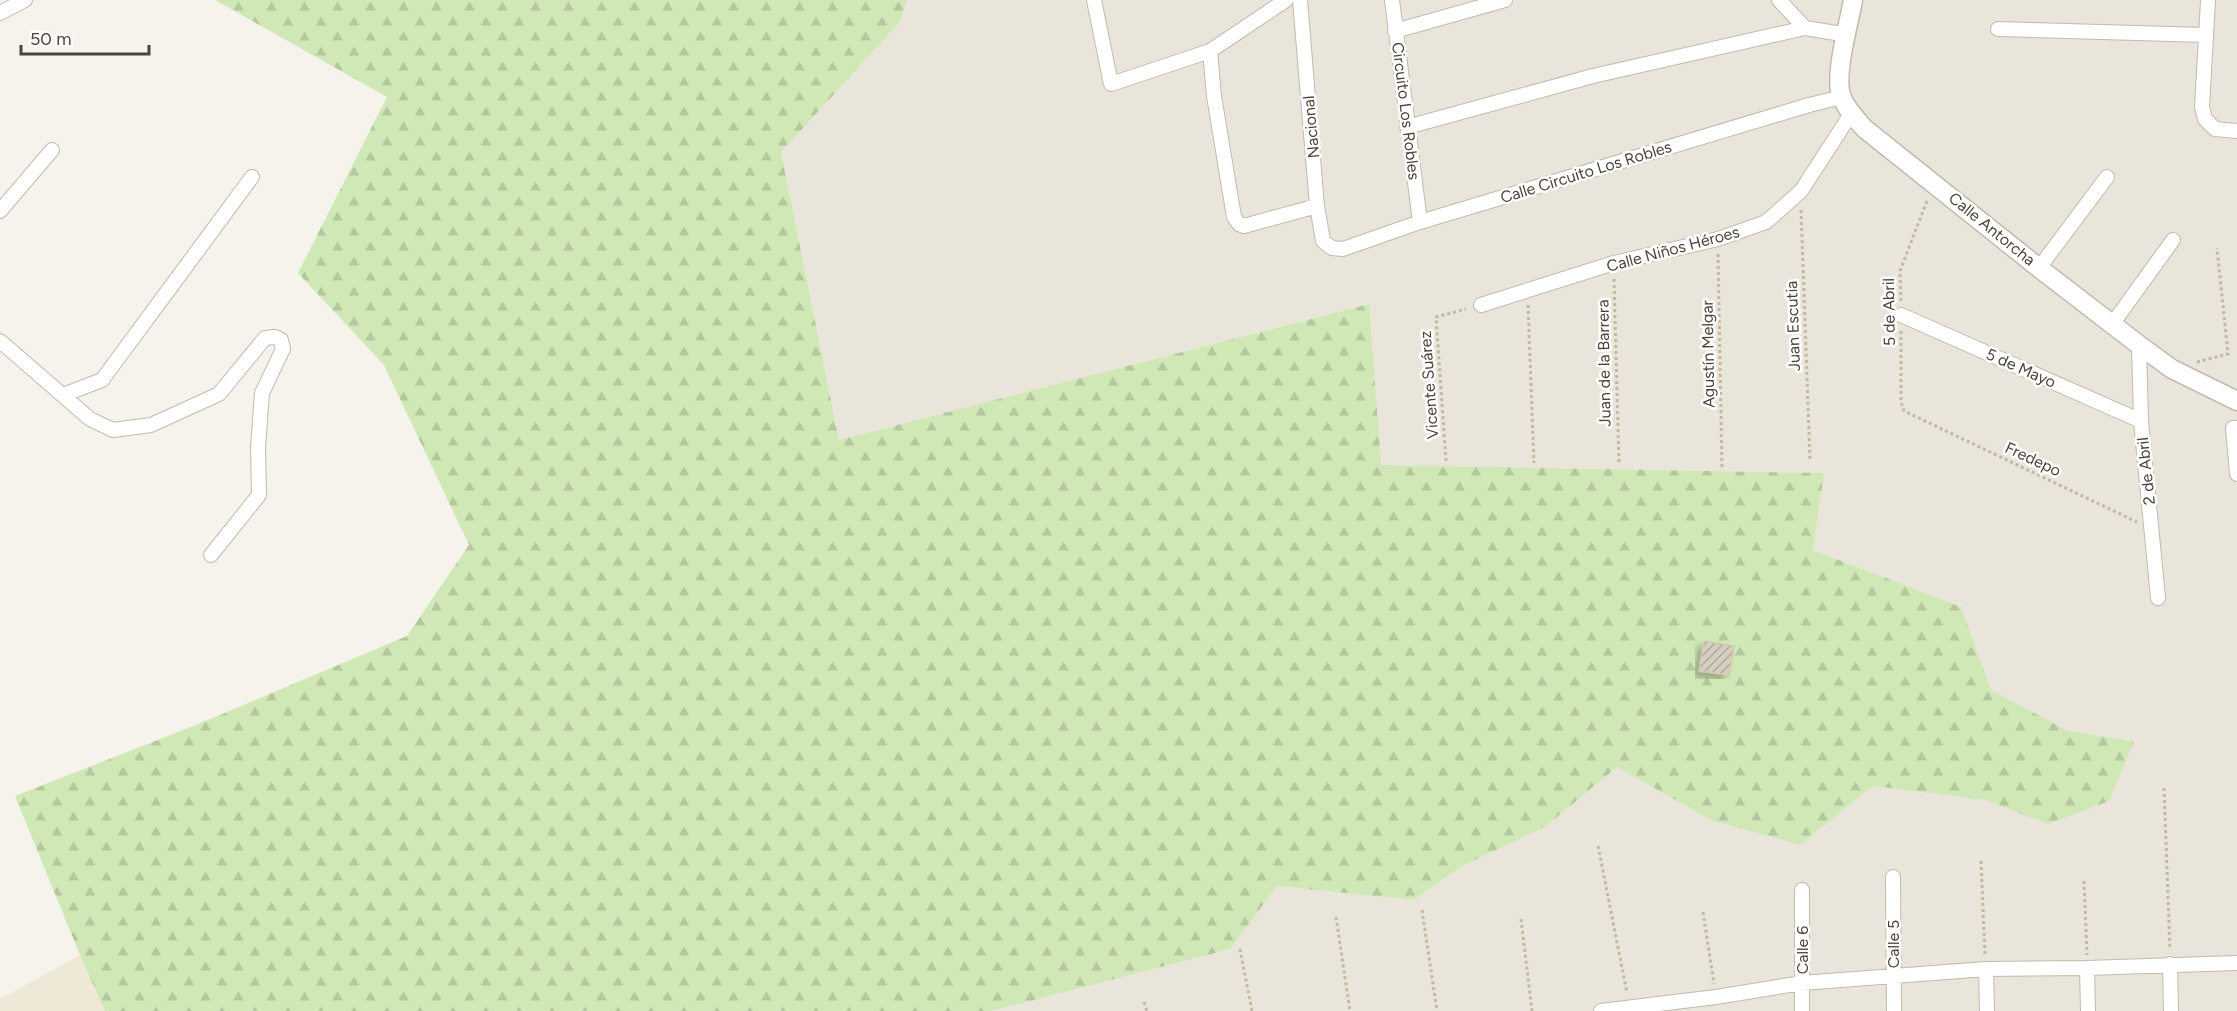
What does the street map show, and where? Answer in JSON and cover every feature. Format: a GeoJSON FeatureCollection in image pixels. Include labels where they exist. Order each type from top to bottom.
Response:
{"type":"FeatureCollection","features":[{"type":"Feature","properties":{"kind":"street"},"geometry":{"type":"LineString","coordinates":[[0,13],[25,0]]}},
{"type":"Feature","properties":{"kind":"street"},"geometry":{"type":"LineString","coordinates":[[1094,0],[1111,84],[1209,51],[1286,0]]}},
{"type":"Feature","properties":{"kind":"street","name":"Nacional"},"geometry":{"type":"LineString","coordinates":[[1300,0],[1317,206],[1323,241],[1332,248]]}},
{"type":"Feature","properties":{"kind":"street","name":"Circuito Los Robles"},"geometry":{"type":"LineString","coordinates":[[1392,0],[1420,222]]}},
{"type":"Feature","properties":{"kind":"street"},"geometry":{"type":"LineString","coordinates":[[1395,31],[1505,0]]}},
{"type":"Feature","properties":{"kind":"street"},"geometry":{"type":"LineString","coordinates":[[1779,0],[1805,28]]}},
{"type":"Feature","properties":{"kind":"street","name":"Calle Antorcha"},"geometry":{"type":"LineString","coordinates":[[1853,0],[1838,81],[1842,97],[1851,114],[1864,129],[1935,183],[2039,268],[2114,323],[2139,345],[2172,369],[2237,401]]}},
{"type":"Feature","properties":{"kind":"street"},"geometry":{"type":"LineString","coordinates":[[2208,0],[2202,107],[2205,120],[2215,129],[2237,131]]}},
{"type":"Feature","properties":{"kind":"street"},"geometry":{"type":"LineString","coordinates":[[1407,127],[1593,76],[1805,28],[1848,35]]}},
{"type":"Feature","properties":{"kind":"street"},"geometry":{"type":"LineString","coordinates":[[1998,29],[2206,35]]}},
{"type":"Feature","properties":{"kind":"street"},"geometry":{"type":"LineString","coordinates":[[1209,51],[1234,217],[1239,224],[1244,226],[1317,206]]}},
{"type":"Feature","properties":{"kind":"street","name":"Calle Circuito Los Robles"},"geometry":{"type":"LineString","coordinates":[[1332,248],[1343,249],[1420,222],[1842,97]]}},
{"type":"Feature","properties":{"kind":"street","name":"Calle Niños Héroes"},"geometry":{"type":"LineString","coordinates":[[1481,305],[1614,263],[1718,239],[1766,222],[1801,191],[1851,114]]}},
{"type":"Feature","properties":{"kind":"street"},"geometry":{"type":"LineString","coordinates":[[0,211],[52,150]]}},
{"type":"Feature","properties":{"kind":"street"},"geometry":{"type":"LineString","coordinates":[[63,395],[102,380],[252,177]]}},
{"type":"Feature","properties":{"kind":"street"},"geometry":{"type":"LineString","coordinates":[[2039,268],[2107,177]]}},
{"type":"Feature","properties":{"kind":"street"},"geometry":{"type":"LineString","coordinates":[[2114,323],[2173,240]]}},
{"type":"Feature","properties":{"kind":"street","name":"5 de Mayo"},"geometry":{"type":"LineString","coordinates":[[1901,315],[2141,421]]}},
{"type":"Feature","properties":{"kind":"street"},"geometry":{"type":"LineString","coordinates":[[0,341],[90,419],[113,430],[151,425],[219,394],[265,338],[275,337],[282,340],[283,349],[262,393],[258,447],[259,495],[212,555]]}},
{"type":"Feature","properties":{"kind":"street","name":"2 de Abril"},"geometry":{"type":"LineString","coordinates":[[2139,345],[2141,421],[2158,598]]}},
{"type":"Feature","properties":{"kind":"street"},"geometry":{"type":"LineString","coordinates":[[2237,428],[2233,429],[2237,474]]}},
{"type":"Feature","properties":{"kind":"street","name":"Calle 5"},"geometry":{"type":"LineString","coordinates":[[1893,877],[1894,1011]]}},
{"type":"Feature","properties":{"kind":"street","name":"Calle 6"},"geometry":{"type":"LineString","coordinates":[[1802,890],[1802,1011]]}},
{"type":"Feature","properties":{"kind":"street"},"geometry":{"type":"LineString","coordinates":[[1601,1011],[1716,998],[1802,983],[1986,969],[2237,963]]}},
{"type":"Feature","properties":{"kind":"street"},"geometry":{"type":"LineString","coordinates":[[2170,964],[2171,1011]]}},
{"type":"Feature","properties":{"kind":"street"},"geometry":{"type":"LineString","coordinates":[[2087,968],[2088,1011]]}},
{"type":"Feature","properties":{"kind":"street"},"geometry":{"type":"LineString","coordinates":[[1986,969],[1987,1011]]}},
{"type":"Feature","properties":{"kind":"path","name":"5 de Abril"},"geometry":{"type":"LineString","coordinates":[[1904,411],[1901,402],[1900,271],[1935,183]]}},
{"type":"Feature","properties":{"kind":"path","name":"Juan Escutia"},"geometry":{"type":"LineString","coordinates":[[1801,191],[1810,460]]}},
{"type":"Feature","properties":{"kind":"path","name":"Agustín Melgar"},"geometry":{"type":"LineString","coordinates":[[1718,239],[1722,468]]}},
{"type":"Feature","properties":{"kind":"path"},"geometry":{"type":"LineString","coordinates":[[2172,369],[2228,354],[2217,248]]}},
{"type":"Feature","properties":{"kind":"path","name":"Juan de la Barrera"},"geometry":{"type":"LineString","coordinates":[[1614,263],[1618,463]]}},
{"type":"Feature","properties":{"kind":"path"},"geometry":{"type":"LineString","coordinates":[[1528,291],[1534,463]]}},
{"type":"Feature","properties":{"kind":"path","name":"Vicente Suárez"},"geometry":{"type":"LineString","coordinates":[[1446,461],[1436,317],[1481,305]]}},
{"type":"Feature","properties":{"kind":"path","name":"Fredepo"},"geometry":{"type":"LineString","coordinates":[[1904,411],[2152,529]]}},
{"type":"Feature","properties":{"kind":"path"},"geometry":{"type":"LineString","coordinates":[[2164,788],[2170,964]]}},
{"type":"Feature","properties":{"kind":"path"},"geometry":{"type":"LineString","coordinates":[[1598,846],[1630,1009]]}},
{"type":"Feature","properties":{"kind":"path"},"geometry":{"type":"LineString","coordinates":[[1981,861],[1986,969]]}},
{"type":"Feature","properties":{"kind":"path"},"geometry":{"type":"LineString","coordinates":[[2084,881],[2087,968]]}},
{"type":"Feature","properties":{"kind":"path"},"geometry":{"type":"LineString","coordinates":[[1422,910],[1437,1011]]}},
{"type":"Feature","properties":{"kind":"path"},"geometry":{"type":"LineString","coordinates":[[1703,912],[1716,998]]}},
{"type":"Feature","properties":{"kind":"path"},"geometry":{"type":"LineString","coordinates":[[1336,917],[1350,1011]]}},
{"type":"Feature","properties":{"kind":"path"},"geometry":{"type":"LineString","coordinates":[[1521,919],[1532,1011]]}},
{"type":"Feature","properties":{"kind":"path"},"geometry":{"type":"LineString","coordinates":[[1240,949],[1252,1011]]}},
{"type":"Feature","properties":{"kind":"path"},"geometry":{"type":"LineString","coordinates":[[1144,1002],[1147,1011]]}},
{"type":"Feature","properties":{"kind":"shaded area"},"geometry":{"type":"Polygon","coordinates":[[[907,0],[2237,0],[2237,1011],[992,1011],[1230,949],[1277,886],[1415,900],[1462,866],[1545,827],[1617,767],[1711,820],[1800,845],[1873,786],[1985,800],[2048,824],[2134,741],[2068,731],[1991,690],[1961,607],[1813,550],[1824,473],[1380,465],[1368,304],[839,440],[781,152],[900,22],[907,0]]]}},
{"type":"Feature","properties":{"kind":"shaded area"},"geometry":{"type":"Polygon","coordinates":[[[80,955],[105,1011],[0,1011],[0,999],[80,955]]]}},
{"type":"Feature","properties":{"kind":"green space"},"geometry":{"type":"Polygon","coordinates":[[[215,0],[907,0],[900,22],[781,152],[839,440],[1369,304],[1381,465],[1824,473],[1813,550],[1961,607],[1991,690],[2068,731],[2134,741],[2109,801],[2048,824],[1985,800],[1873,786],[1800,845],[1711,820],[1617,767],[1545,827],[1462,866],[1414,900],[1277,886],[1230,949],[992,1011],[105,1011],[15,796],[196,725],[407,636],[469,545],[384,365],[298,273],[387,97],[215,0]]]}},
{"type":"Feature","properties":{"kind":"building"},"geometry":{"type":"Polygon","coordinates":[[[1704,641],[1734,646],[1729,675],[1699,671],[1704,641]]]}}]}
